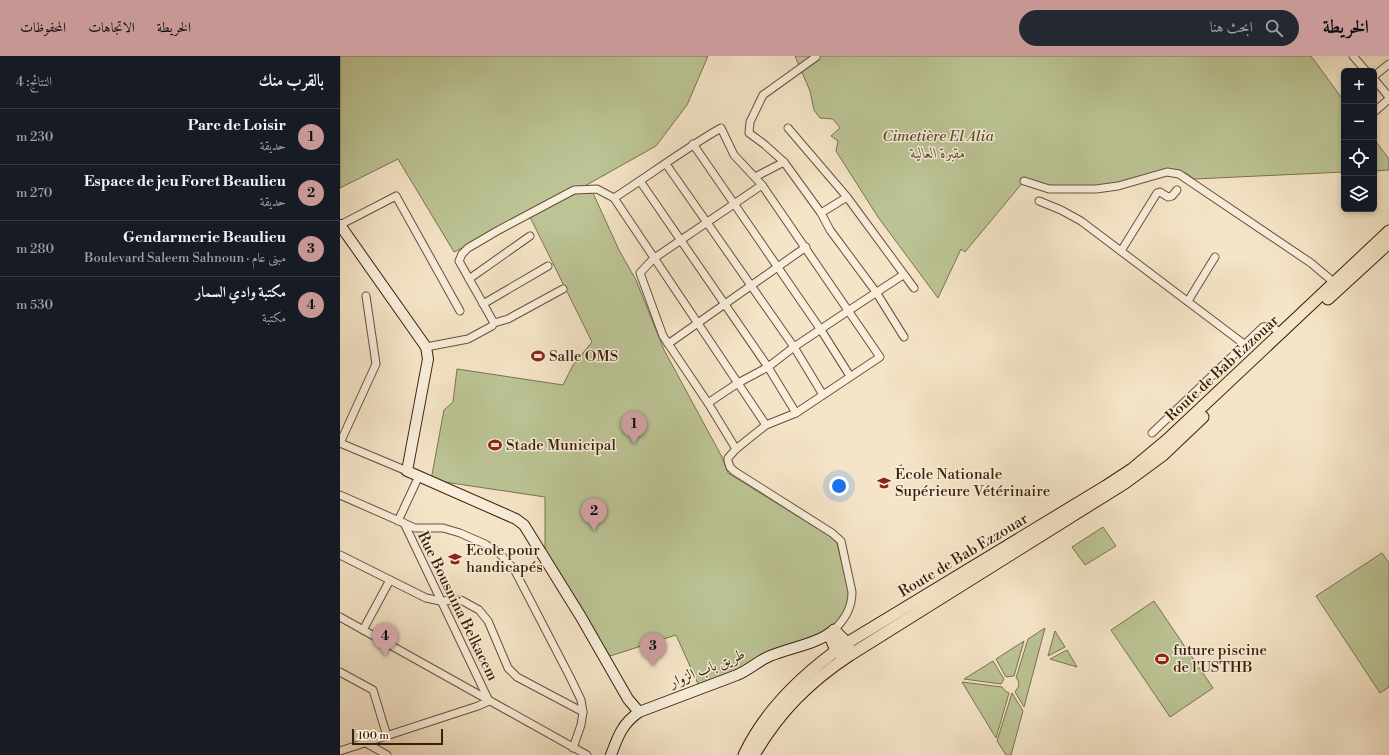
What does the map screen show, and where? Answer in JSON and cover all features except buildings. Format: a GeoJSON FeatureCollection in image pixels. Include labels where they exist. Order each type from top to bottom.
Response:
{"type":"FeatureCollection","features":[{"type":"Feature","properties":{"kind":"main road","name":"Route de Bab Ezzouar"},"geometry":{"type":"LineString","coordinates":[[744,755],[764,722],[786,694],[811,670],[837,650],[1132,468],[1168,439],[1282,333],[1379,248],[1389,232]]}},
{"type":"Feature","properties":{"kind":"main road","name":"Route de Bab Ezzouar"},"geometry":{"type":"LineString","coordinates":[[754,755],[772,726],[795,699],[820,675],[848,656],[1112,492],[1138,474],[1174,444],[1337,285]]}},
{"type":"Feature","properties":{"kind":"main road"},"geometry":{"type":"LineString","coordinates":[[832,632],[847,644],[848,656]]}},
{"type":"Feature","properties":{"kind":"main road"},"geometry":{"type":"LineString","coordinates":[[832,632],[837,650],[848,656]]}},
{"type":"Feature","properties":{"kind":"street"},"geometry":{"type":"LineString","coordinates":[[1352,56],[1363,68]]}},
{"type":"Feature","properties":{"kind":"street"},"geometry":{"type":"LineString","coordinates":[[816,57],[763,95],[750,122],[748,133],[764,144],[784,162],[821,213],[830,230],[876,292],[904,337]]}},
{"type":"Feature","properties":{"kind":"street"},"geometry":{"type":"LineString","coordinates":[[1377,74],[1389,64]]}},
{"type":"Feature","properties":{"kind":"street"},"geometry":{"type":"LineString","coordinates":[[1377,84],[1389,98],[1377,109]]}},
{"type":"Feature","properties":{"kind":"street"},"geometry":{"type":"LineString","coordinates":[[614,198],[666,164],[693,144],[721,128],[734,155],[762,185],[806,247],[880,357],[796,413],[766,425],[736,449],[728,458],[730,467],[734,471],[832,533],[841,541],[852,598],[846,616],[832,632]]}},
{"type":"Feature","properties":{"kind":"street"},"geometry":{"type":"LineString","coordinates":[[788,128],[847,197],[914,288]]}},
{"type":"Feature","properties":{"kind":"street"},"geometry":{"type":"LineString","coordinates":[[693,144],[821,330],[850,376]]}},
{"type":"Feature","properties":{"kind":"street"},"geometry":{"type":"LineString","coordinates":[[755,177],[784,162]]}},
{"type":"Feature","properties":{"kind":"street"},"geometry":{"type":"LineString","coordinates":[[666,164],[794,347],[822,395]]}},
{"type":"Feature","properties":{"kind":"street"},"geometry":{"type":"LineString","coordinates":[[1024,181],[1049,189],[1096,188],[1118,186],[1167,172],[1179,174],[1311,263],[1337,285]]}},
{"type":"Feature","properties":{"kind":"street"},"geometry":{"type":"LineString","coordinates":[[640,181],[768,367],[796,413]]}},
{"type":"Feature","properties":{"kind":"street"},"geometry":{"type":"LineString","coordinates":[[736,449],[708,403],[663,336],[640,272],[653,259],[762,185]]}},
{"type":"Feature","properties":{"kind":"street"},"geometry":{"type":"LineString","coordinates":[[494,323],[459,262],[462,254],[468,248],[497,231],[574,190],[597,189],[614,198],[653,259],[766,425]]}},
{"type":"Feature","properties":{"kind":"street"},"geometry":{"type":"LineString","coordinates":[[1121,251],[1157,193],[1160,192],[1168,197],[1172,196],[1176,190]]}},
{"type":"Feature","properties":{"kind":"street"},"geometry":{"type":"LineString","coordinates":[[407,472],[428,359],[426,347],[340,225],[396,196],[460,312]]}},
{"type":"Feature","properties":{"kind":"street"},"geometry":{"type":"LineString","coordinates":[[821,213],[847,197]]}},
{"type":"Feature","properties":{"kind":"street"},"geometry":{"type":"LineString","coordinates":[[1039,201],[1061,210],[1081,221],[1244,344]]}},
{"type":"Feature","properties":{"kind":"street"},"geometry":{"type":"LineString","coordinates":[[469,279],[530,236]]}},
{"type":"Feature","properties":{"kind":"street"},"geometry":{"type":"LineString","coordinates":[[668,344],[806,247]]}},
{"type":"Feature","properties":{"kind":"street"},"geometry":{"type":"LineString","coordinates":[[1188,301],[1215,257]]}},
{"type":"Feature","properties":{"kind":"street"},"geometry":{"type":"LineString","coordinates":[[483,304],[548,266]]}},
{"type":"Feature","properties":{"kind":"street"},"geometry":{"type":"LineString","coordinates":[[708,403],[738,383],[768,367],[794,347],[903,275]]}},
{"type":"Feature","properties":{"kind":"street"},"geometry":{"type":"LineString","coordinates":[[426,347],[468,339],[492,326],[494,323],[508,319],[563,289]]}},
{"type":"Feature","properties":{"kind":"street"},"geometry":{"type":"LineString","coordinates":[[366,296],[376,364],[340,443],[516,519],[524,525],[581,617],[628,699],[639,712]]}},
{"type":"Feature","properties":{"kind":"street"},"geometry":{"type":"LineString","coordinates":[[1152,433],[1263,326],[1270,326],[1282,333]]}},
{"type":"Feature","properties":{"kind":"street"},"geometry":{"type":"LineString","coordinates":[[401,522],[419,476]]}},
{"type":"Feature","properties":{"kind":"street"},"geometry":{"type":"LineString","coordinates":[[340,495],[415,528],[442,528],[460,533],[485,544],[499,554],[514,569],[532,601],[581,700],[583,712],[581,725],[573,748]]}},
{"type":"Feature","properties":{"kind":"street","name":"Rue Bousnina Belkacem"},"geometry":{"type":"LineString","coordinates":[[401,522],[489,701]]}},
{"type":"Feature","properties":{"kind":"street"},"geometry":{"type":"LineString","coordinates":[[340,554],[426,598],[440,601],[461,600],[479,610],[488,621],[508,668],[517,677],[583,712]]}},
{"type":"Feature","properties":{"kind":"street"},"geometry":{"type":"LineString","coordinates":[[363,630],[390,580]]}},
{"type":"Feature","properties":{"kind":"street"},"geometry":{"type":"LineString","coordinates":[[340,617],[587,755]]}},
{"type":"Feature","properties":{"kind":"street","name":"طريق باب الزوار"},"geometry":{"type":"LineString","coordinates":[[611,755],[622,728],[639,712],[737,675],[770,656],[832,632]]}},
{"type":"Feature","properties":{"kind":"street"},"geometry":{"type":"LineString","coordinates":[[340,672],[373,690],[387,736]]}},
{"type":"Feature","properties":{"kind":"street"},"geometry":{"type":"LineString","coordinates":[[340,751],[478,706],[489,701]]}},
{"type":"Feature","properties":{"kind":"street"},"geometry":{"type":"LineString","coordinates":[[366,743],[387,755]]}},
{"type":"Feature","properties":{"kind":"green space"},"geometry":{"type":"Polygon","coordinates":[[[340,56],[708,56],[687,105],[656,146],[551,205],[454,252],[398,159],[340,188],[340,56]]]}},
{"type":"Feature","properties":{"kind":"green space","name":"Cimetière El Alia مقبرة العالية"},"geometry":{"type":"Polygon","coordinates":[[[795,56],[1311,56],[1341,97],[1341,172],[1194,179],[1186,173],[1179,171],[1112,186],[1058,187],[1024,181],[965,252],[961,249],[938,298],[878,217],[836,151],[838,141],[831,136],[840,128],[833,119],[820,118],[814,110],[810,91],[795,56]]]}},
{"type":"Feature","properties":{"kind":"green space"},"geometry":{"type":"Polygon","coordinates":[[[1377,143],[1389,159],[1389,170],[1377,171],[1377,143]]]}},
{"type":"Feature","properties":{"kind":"green space"},"geometry":{"type":"Polygon","coordinates":[[[577,193],[593,193],[619,250],[636,280],[664,350],[722,457],[728,473],[836,540],[849,591],[849,606],[834,628],[758,657],[754,666],[699,686],[676,635],[610,656],[545,557],[545,497],[431,480],[444,410],[453,402],[457,369],[563,385],[573,365],[592,342],[530,217],[577,193]]]}},
{"type":"Feature","properties":{"kind":"green space"},"geometry":{"type":"Polygon","coordinates":[[[1103,527],[1116,546],[1085,565],[1072,547],[1103,527]]]}},
{"type":"Feature","properties":{"kind":"green space"},"geometry":{"type":"Polygon","coordinates":[[[1382,553],[1389,563],[1389,687],[1380,693],[1316,596],[1382,553]]]}},
{"type":"Feature","properties":{"kind":"green space","name":"future piscine de l'USTHB"},"geometry":{"type":"Polygon","coordinates":[[[1154,601],[1213,688],[1170,717],[1111,630],[1154,601]]]}},
{"type":"Feature","properties":{"kind":"green space"},"geometry":{"type":"Polygon","coordinates":[[[1045,628],[1024,707],[1015,692],[1019,686],[1016,678],[1028,639],[1045,628]]]}},
{"type":"Feature","properties":{"kind":"green space"},"geometry":{"type":"Polygon","coordinates":[[[1055,631],[1065,647],[1048,656],[1055,631]]]}},
{"type":"Feature","properties":{"kind":"green space"},"geometry":{"type":"Polygon","coordinates":[[[1024,641],[1014,676],[1006,677],[996,659],[1024,641]]]}},
{"type":"Feature","properties":{"kind":"green space"},"geometry":{"type":"Polygon","coordinates":[[[1067,650],[1077,667],[1050,659],[1067,650]]]}},
{"type":"Feature","properties":{"kind":"green space"},"geometry":{"type":"Polygon","coordinates":[[[993,661],[1004,679],[1001,684],[964,679],[993,661]]]}},
{"type":"Feature","properties":{"kind":"green space"},"geometry":{"type":"Polygon","coordinates":[[[962,682],[1002,687],[1009,693],[996,738],[962,682]]]}},
{"type":"Feature","properties":{"kind":"green space"},"geometry":{"type":"Polygon","coordinates":[[[1012,693],[1023,711],[1011,755],[1006,755],[997,741],[1012,693]]]}},
{"type":"Feature","properties":{"kind":"place","name":"Salle OMS"},"geometry":{"type":"Point","coordinates":[538,356]}},
{"type":"Feature","properties":{"kind":"place","name":"Parc de Loisir"},"geometry":{"type":"Point","coordinates":[634,444]}},
{"type":"Feature","properties":{"kind":"place","name":"Stade Municipal"},"geometry":{"type":"Point","coordinates":[495,445]}},
{"type":"Feature","properties":{"kind":"place","name":"École Nationale Supérieure Vétérinaire"},"geometry":{"type":"Point","coordinates":[884,483]}},
{"type":"Feature","properties":{"kind":"place","name":"Espace de jeu Foret Beaulieu"},"geometry":{"type":"Point","coordinates":[594,531]}},
{"type":"Feature","properties":{"kind":"place","name":"Ecole pour handicapés"},"geometry":{"type":"Point","coordinates":[455,559]}},
{"type":"Feature","properties":{"kind":"place","name":"مكتبة وادي السمار"},"geometry":{"type":"Point","coordinates":[385,656]}},
{"type":"Feature","properties":{"kind":"place","name":"future piscine de l'USTHB"},"geometry":{"type":"Point","coordinates":[1162,659]}},
{"type":"Feature","properties":{"kind":"place","name":"Gendarmerie Beaulieu"},"geometry":{"type":"Point","coordinates":[653,666]}}]}
